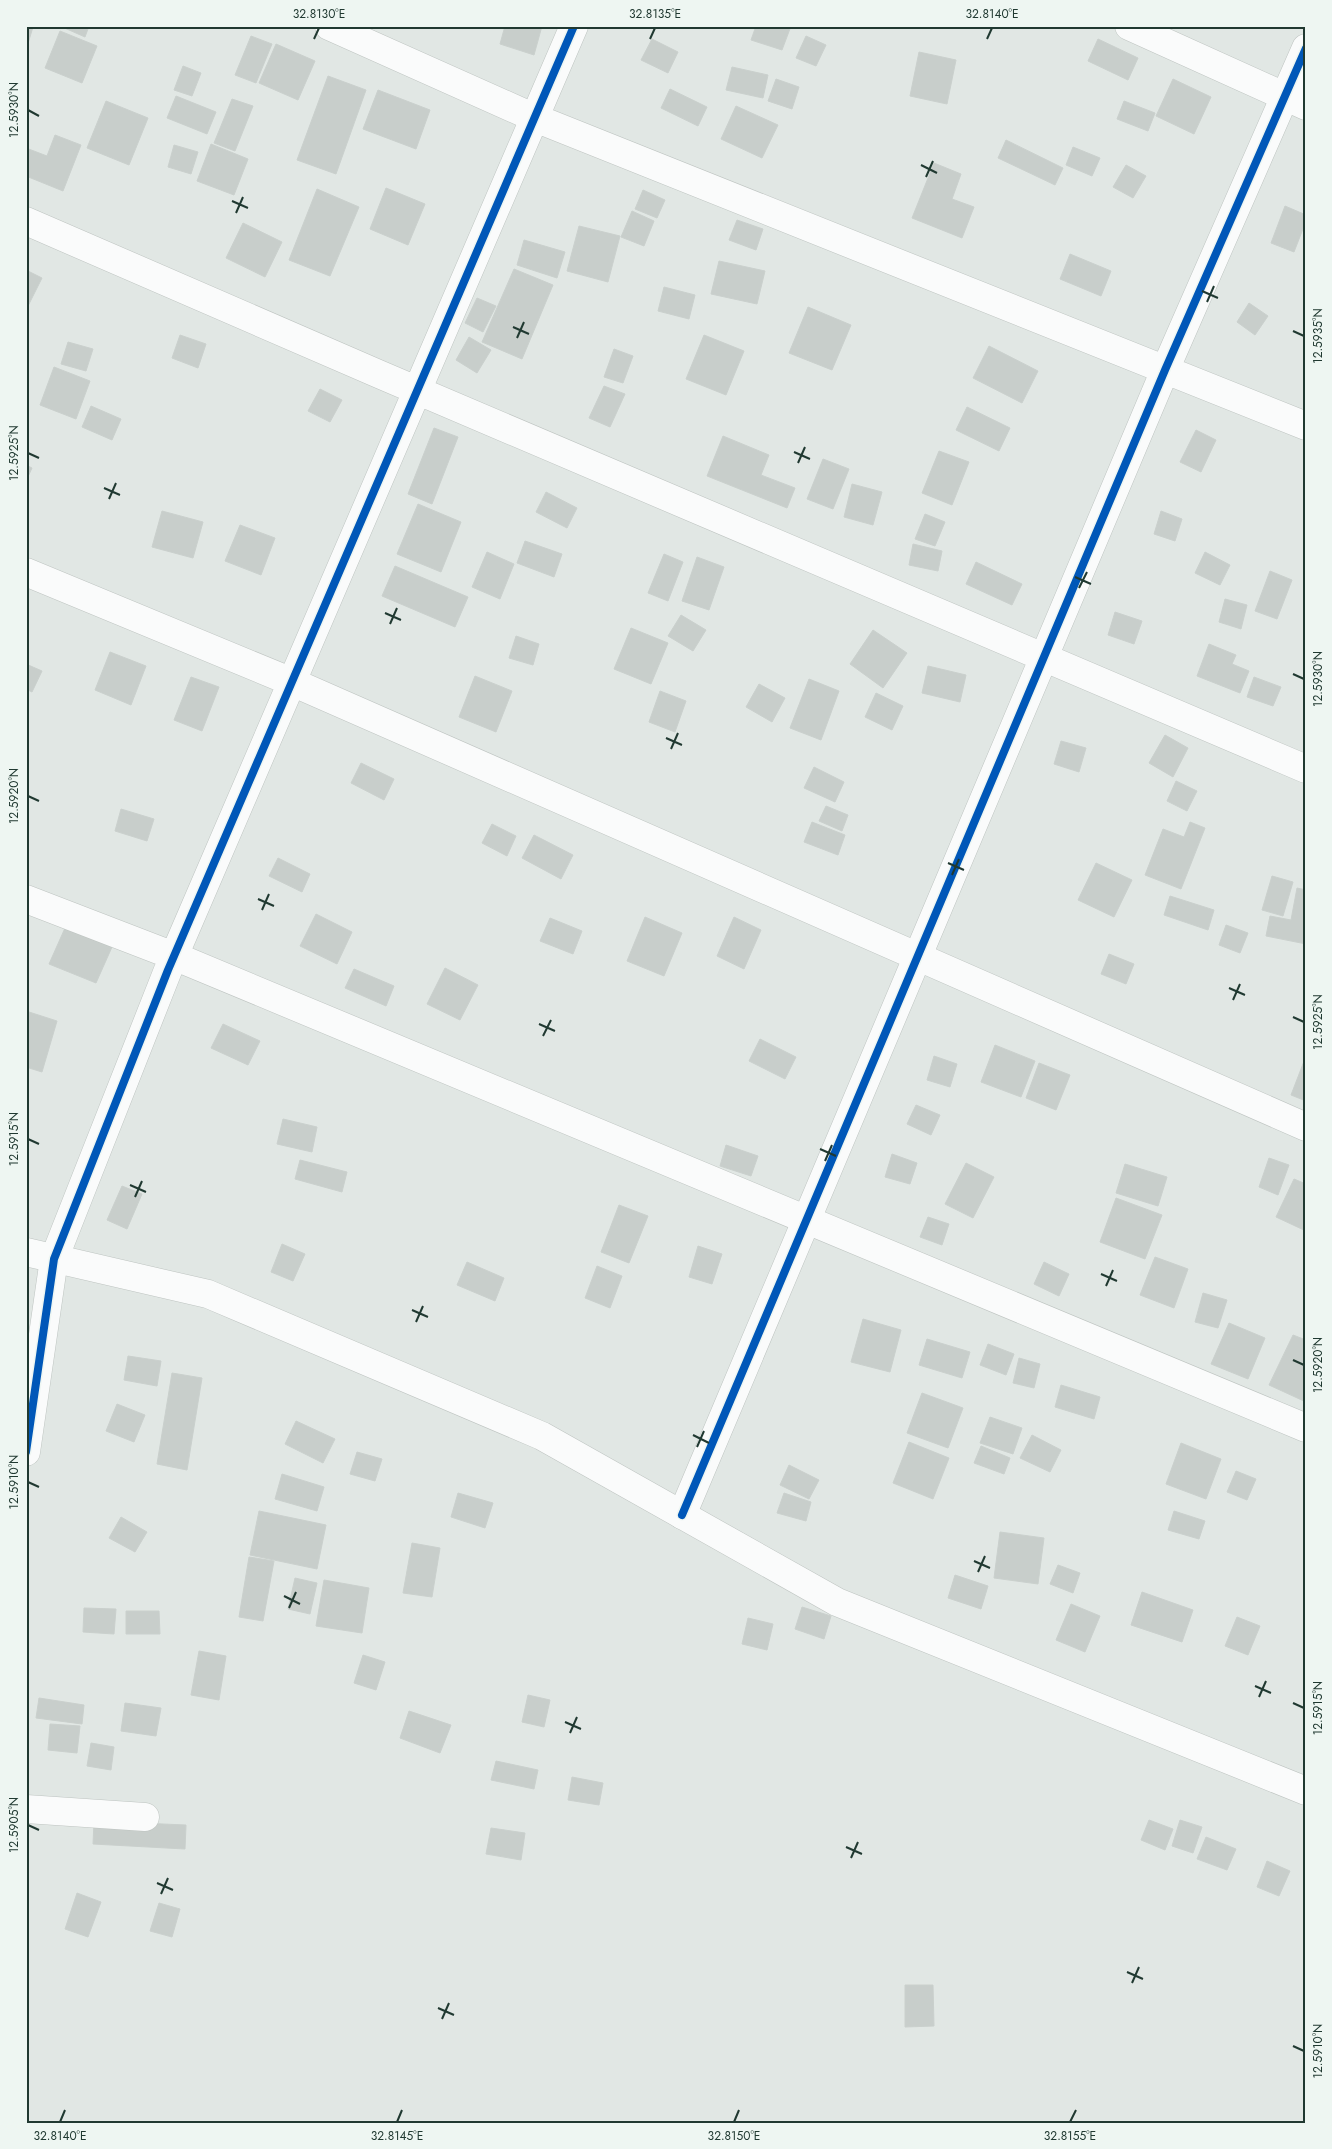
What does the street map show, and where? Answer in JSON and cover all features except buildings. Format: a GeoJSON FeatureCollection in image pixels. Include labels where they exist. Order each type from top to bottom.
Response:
{"type":"FeatureCollection","features":[{"type":"Feature","properties":{"kind":"street"},"geometry":{"type":"LineString","coordinates":[[329,26],[535,118],[1306,426]]}},
{"type":"Feature","properties":{"kind":"street"},"geometry":{"type":"LineString","coordinates":[[26,1452],[54,1259],[174,956],[574,26]]}},
{"type":"Feature","properties":{"kind":"street"},"geometry":{"type":"LineString","coordinates":[[1129,26],[1295,101]]}},
{"type":"Feature","properties":{"kind":"street"},"geometry":{"type":"LineString","coordinates":[[682,1515],[1165,370],[1295,101],[1306,48]]}},
{"type":"Feature","properties":{"kind":"street"},"geometry":{"type":"LineString","coordinates":[[26,221],[1306,769]]}},
{"type":"Feature","properties":{"kind":"street"},"geometry":{"type":"LineString","coordinates":[[26,572],[292,682],[1306,1127]]}},
{"type":"Feature","properties":{"kind":"street"},"geometry":{"type":"LineString","coordinates":[[26,899],[174,956],[1306,1428]]}},
{"type":"Feature","properties":{"kind":"street"},"geometry":{"type":"LineString","coordinates":[[26,1252],[208,1294],[542,1436],[837,1602],[1306,1791]]}},
{"type":"Feature","properties":{"kind":"street"},"geometry":{"type":"LineString","coordinates":[[26,1810],[145,1817]]}},
{"type":"Feature","properties":{"kind":"cycle path"},"geometry":{"type":"LineString","coordinates":[[26,1452],[54,1259],[168,970],[574,26]]}},
{"type":"Feature","properties":{"kind":"cycle path"},"geometry":{"type":"LineString","coordinates":[[682,1515],[1165,370],[1306,48]]}}]}
